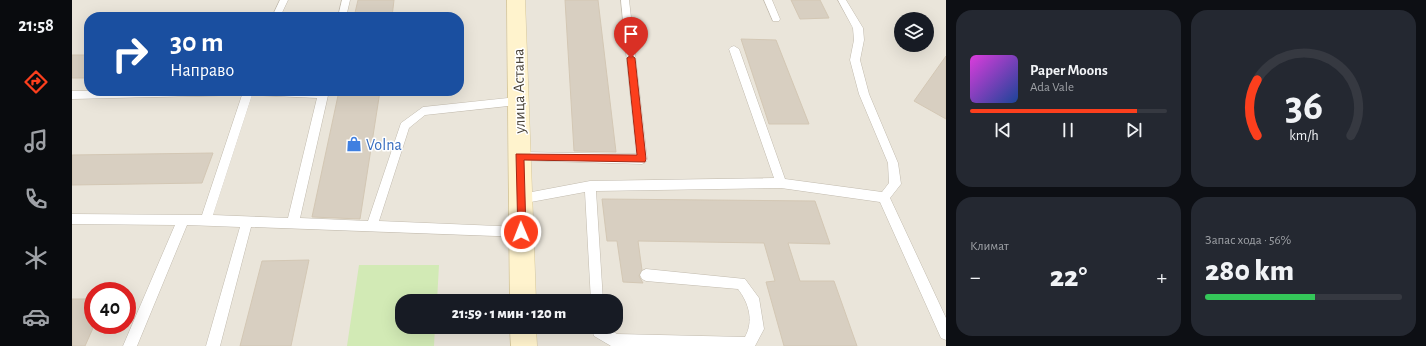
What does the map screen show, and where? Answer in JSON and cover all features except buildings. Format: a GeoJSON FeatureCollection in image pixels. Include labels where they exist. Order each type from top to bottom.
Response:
{"type":"FeatureCollection","features":[{"type":"Feature","properties":{"kind":"street","name":"улица Астана"},"geometry":{"type":"LineString","coordinates":[[516,0],[523,294]]}},
{"type":"Feature","properties":{"kind":"street"},"geometry":{"type":"LineString","coordinates":[[523,334],[524,346]]}},
{"type":"Feature","properties":{"kind":"lane"},"geometry":{"type":"LineString","coordinates":[[278,12],[284,0]]}},
{"type":"Feature","properties":{"kind":"lane"},"geometry":{"type":"LineString","coordinates":[[343,12],[346,0]]}},
{"type":"Feature","properties":{"kind":"lane"},"geometry":{"type":"LineString","coordinates":[[519,156],[642,159],[626,0]]}},
{"type":"Feature","properties":{"kind":"lane"},"geometry":{"type":"LineString","coordinates":[[768,0],[776,19]]}},
{"type":"Feature","properties":{"kind":"lane"},"geometry":{"type":"LineString","coordinates":[[842,0],[858,28],[859,40],[855,60],[864,94],[894,163],[895,184],[884,197]]}},
{"type":"Feature","properties":{"kind":"lane"},"geometry":{"type":"LineString","coordinates":[[734,49],[781,183]]}},
{"type":"Feature","properties":{"kind":"lane"},"geometry":{"type":"LineString","coordinates":[[72,95],[84,95]]}},
{"type":"Feature","properties":{"kind":"lane"},"geometry":{"type":"LineString","coordinates":[[206,220],[246,96]]}},
{"type":"Feature","properties":{"kind":"lane"},"geometry":{"type":"LineString","coordinates":[[293,223],[323,96]]}},
{"type":"Feature","properties":{"kind":"lane"},"geometry":{"type":"LineString","coordinates":[[372,226],[405,126],[415,116],[423,111],[518,101]]}},
{"type":"Feature","properties":{"kind":"lane"},"geometry":{"type":"LineString","coordinates":[[520,199],[590,186],[781,183],[884,197]]}},
{"type":"Feature","properties":{"kind":"lane"},"geometry":{"type":"LineString","coordinates":[[590,186],[597,294]]}},
{"type":"Feature","properties":{"kind":"lane"},"geometry":{"type":"LineString","coordinates":[[884,197],[946,333]]}},
{"type":"Feature","properties":{"kind":"lane"},"geometry":{"type":"LineString","coordinates":[[72,219],[247,221],[521,232]]}},
{"type":"Feature","properties":{"kind":"lane"},"geometry":{"type":"LineString","coordinates":[[130,346],[183,220]]}},
{"type":"Feature","properties":{"kind":"lane"},"geometry":{"type":"LineString","coordinates":[[213,346],[247,221]]}},
{"type":"Feature","properties":{"kind":"lane"},"geometry":{"type":"LineString","coordinates":[[604,334],[616,341],[749,344],[757,329],[753,298],[740,283],[646,275]]}},
{"type":"Feature","properties":{"kind":"shaded area"},"geometry":{"type":"Polygon","coordinates":[[[72,0],[946,0],[946,346],[72,346],[72,0]]]}},
{"type":"Feature","properties":{"kind":"green space"},"geometry":{"type":"Polygon","coordinates":[[[359,265],[439,265],[437,294],[395,294],[395,334],[435,334],[434,346],[347,346],[359,265]]]}},
{"type":"Feature","properties":{"kind":"place","name":"Volna"},"geometry":{"type":"Point","coordinates":[354,144]}},
{"type":"Feature","properties":{"kind":"route"},"geometry":{"type":"LineString","coordinates":[[521,232],[519,156],[642,159],[631,58]]}}]}
